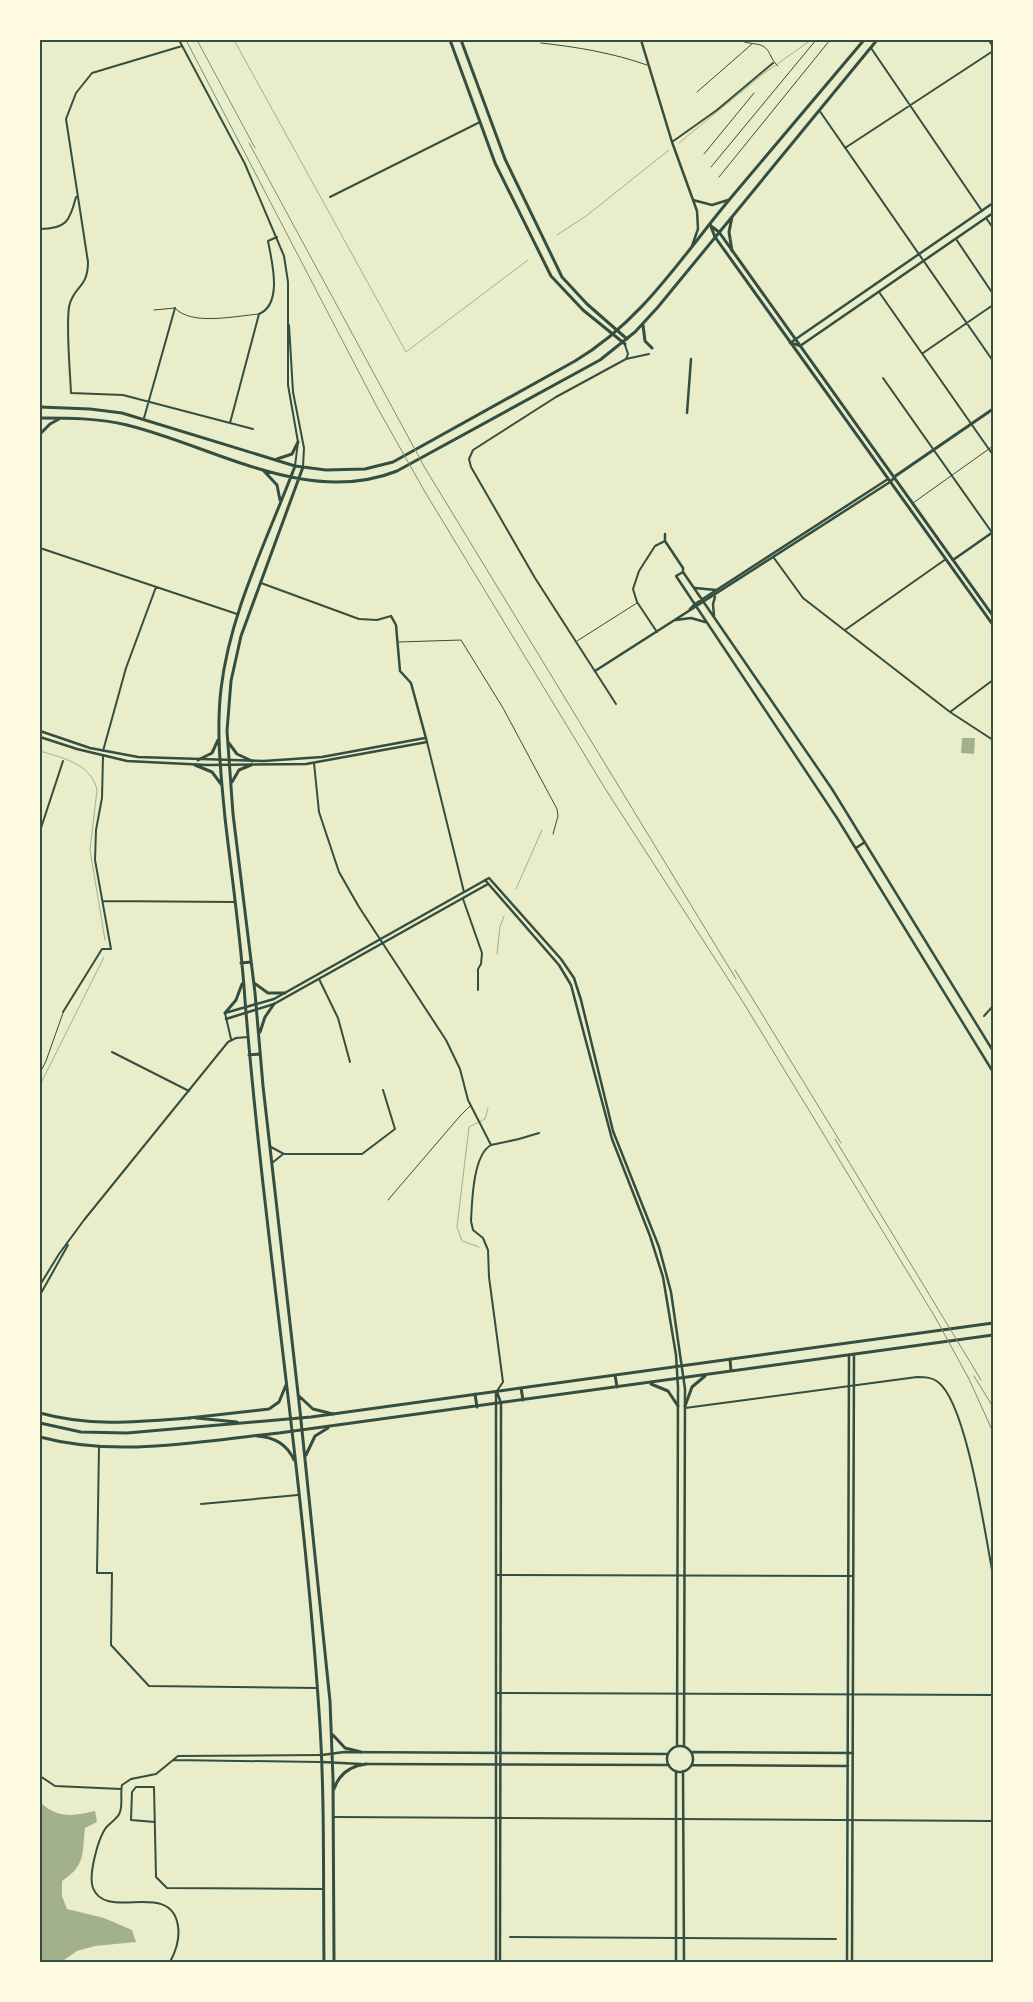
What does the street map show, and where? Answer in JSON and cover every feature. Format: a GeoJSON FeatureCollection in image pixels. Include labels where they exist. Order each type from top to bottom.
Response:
{"type":"FeatureCollection","features":[{"type":"Feature","properties":{"kind":"main road"},"geometry":{"type":"LineString","coordinates":[[450,40],[495,163],[551,276],[583,310],[624,343]]}},
{"type":"Feature","properties":{"kind":"main road"},"geometry":{"type":"LineString","coordinates":[[462,40],[505,159],[562,277],[587,304],[627,339]]}},
{"type":"Feature","properties":{"kind":"main road"},"geometry":{"type":"LineString","coordinates":[[40,407],[107,410],[144,418],[303,468],[347,471],[380,466],[447,433],[583,356],[617,330],[666,281],[729,200],[864,40]]}},
{"type":"Feature","properties":{"kind":"main road"},"geometry":{"type":"LineString","coordinates":[[40,418],[102,420],[128,425],[299,480],[347,482],[385,476],[583,371],[624,343],[658,307],[878,40]]}},
{"type":"Feature","properties":{"kind":"main road"},"geometry":{"type":"LineString","coordinates":[[732,251],[729,232],[735,212]]}},
{"type":"Feature","properties":{"kind":"main road"},"geometry":{"type":"LineString","coordinates":[[710,224],[719,232],[993,616]]}},
{"type":"Feature","properties":{"kind":"main road"},"geometry":{"type":"LineString","coordinates":[[710,224],[714,237],[993,625]]}},
{"type":"Feature","properties":{"kind":"main road"},"geometry":{"type":"LineString","coordinates":[[645,322],[643,336],[652,348],[650,354]]}},
{"type":"Feature","properties":{"kind":"main road"},"geometry":{"type":"LineString","coordinates":[[894,478],[993,409]]}},
{"type":"Feature","properties":{"kind":"main road"},"geometry":{"type":"LineString","coordinates":[[40,434],[50,424],[64,418]]}},
{"type":"Feature","properties":{"kind":"main road"},"geometry":{"type":"LineString","coordinates":[[271,459],[283,458],[292,454],[298,442]]}},
{"type":"Feature","properties":{"kind":"main road"},"geometry":{"type":"LineString","coordinates":[[295,466],[239,615],[222,684],[219,737],[222,791],[243,978],[249,1055],[291,1419],[318,1688],[322,1755],[324,1962]]}},
{"type":"Feature","properties":{"kind":"main road"},"geometry":{"type":"LineString","coordinates":[[258,467],[269,475],[277,485],[280,493],[280,506]]}},
{"type":"Feature","properties":{"kind":"main road"},"geometry":{"type":"LineString","coordinates":[[303,468],[237,650],[230,693],[227,738],[301,1418],[332,1732],[334,1962]]}},
{"type":"Feature","properties":{"kind":"main road"},"geometry":{"type":"LineString","coordinates":[[198,760],[212,753],[219,737]]}},
{"type":"Feature","properties":{"kind":"main road"},"geometry":{"type":"LineString","coordinates":[[227,738],[234,751],[251,763],[239,770],[232,780],[231,788]]}},
{"type":"Feature","properties":{"kind":"main road"},"geometry":{"type":"LineString","coordinates":[[195,765],[212,772],[222,791]]}},
{"type":"Feature","properties":{"kind":"main road"},"geometry":{"type":"LineString","coordinates":[[241,963],[251,962]]}},
{"type":"Feature","properties":{"kind":"main road"},"geometry":{"type":"LineString","coordinates":[[225,1013],[239,995],[243,978]]}},
{"type":"Feature","properties":{"kind":"main road"},"geometry":{"type":"LineString","coordinates":[[254,982],[264,991],[276,994],[285,993]]}},
{"type":"Feature","properties":{"kind":"main road"},"geometry":{"type":"LineString","coordinates":[[259,1040],[263,1022],[274,1004]]}},
{"type":"Feature","properties":{"kind":"main road"},"geometry":{"type":"LineString","coordinates":[[249,1055],[260,1054]]}},
{"type":"Feature","properties":{"kind":"main road"},"geometry":{"type":"LineString","coordinates":[[40,1423],[81,1432],[111,1434],[301,1418],[993,1323]]}},
{"type":"Feature","properties":{"kind":"main road"},"geometry":{"type":"LineString","coordinates":[[40,1437],[99,1446],[153,1446],[257,1436],[328,1428],[993,1335]]}},
{"type":"Feature","properties":{"kind":"main road"},"geometry":{"type":"LineString","coordinates":[[730,1359],[731,1371]]}},
{"type":"Feature","properties":{"kind":"main road"},"geometry":{"type":"LineString","coordinates":[[685,1407],[689,1392],[696,1382],[710,1374]]}},
{"type":"Feature","properties":{"kind":"main road"},"geometry":{"type":"LineString","coordinates":[[615,1375],[617,1387]]}},
{"type":"Feature","properties":{"kind":"main road"},"geometry":{"type":"LineString","coordinates":[[40,1413],[74,1421],[112,1424],[269,1409],[283,1397],[286,1380]]}},
{"type":"Feature","properties":{"kind":"main road"},"geometry":{"type":"LineString","coordinates":[[646,1383],[658,1385],[668,1390],[678,1406]]}},
{"type":"Feature","properties":{"kind":"main road"},"geometry":{"type":"LineString","coordinates":[[521,1388],[523,1400]]}},
{"type":"Feature","properties":{"kind":"main road"},"geometry":{"type":"LineString","coordinates":[[298,1394],[302,1401],[314,1409],[332,1414]]}},
{"type":"Feature","properties":{"kind":"main road"},"geometry":{"type":"LineString","coordinates":[[475,1394],[477,1407]]}},
{"type":"Feature","properties":{"kind":"main road"},"geometry":{"type":"LineString","coordinates":[[189,1418],[245,1423]]}},
{"type":"Feature","properties":{"kind":"main road"},"geometry":{"type":"LineString","coordinates":[[305,1458],[314,1436],[328,1428]]}},
{"type":"Feature","properties":{"kind":"main road"},"geometry":{"type":"LineString","coordinates":[[257,1436],[270,1438],[280,1443],[292,1455],[296,1466]]}},
{"type":"Feature","properties":{"kind":"main road"},"geometry":{"type":"LineString","coordinates":[[332,1732],[336,1739],[346,1748],[361,1752]]}},
{"type":"Feature","properties":{"kind":"main road"},"geometry":{"type":"LineString","coordinates":[[333,1794],[338,1780],[345,1772],[354,1766],[366,1764]]}},
{"type":"Feature","properties":{"kind":"street"},"geometry":{"type":"LineString","coordinates":[[179,40],[240,153],[277,236],[288,273],[288,385],[298,442],[295,466]]}},
{"type":"Feature","properties":{"kind":"street"},"geometry":{"type":"LineString","coordinates":[[641,40],[672,142],[699,220],[691,248]]}},
{"type":"Feature","properties":{"kind":"street"},"geometry":{"type":"LineString","coordinates":[[989,40],[993,46]]}},
{"type":"Feature","properties":{"kind":"street"},"geometry":{"type":"LineString","coordinates":[[182,46],[92,73],[76,93],[66,119],[88,273],[86,281],[75,293],[69,308],[71,393],[123,395],[253,429]]}},
{"type":"Feature","properties":{"kind":"street"},"geometry":{"type":"LineString","coordinates":[[871,48],[982,211]]}},
{"type":"Feature","properties":{"kind":"street"},"geometry":{"type":"LineString","coordinates":[[845,148],[993,51]]}},
{"type":"Feature","properties":{"kind":"street"},"geometry":{"type":"LineString","coordinates":[[672,142],[717,110],[774,63]]}},
{"type":"Feature","properties":{"kind":"street"},"geometry":{"type":"LineString","coordinates":[[819,110],[993,361]]}},
{"type":"Feature","properties":{"kind":"street"},"geometry":{"type":"LineString","coordinates":[[330,197],[480,122]]}},
{"type":"Feature","properties":{"kind":"street"},"geometry":{"type":"LineString","coordinates":[[40,228],[55,229],[62,225],[73,210],[77,194]]}},
{"type":"Feature","properties":{"kind":"street"},"geometry":{"type":"LineString","coordinates":[[692,199],[712,205],[729,200]]}},
{"type":"Feature","properties":{"kind":"street"},"geometry":{"type":"LineString","coordinates":[[790,343],[993,203]]}},
{"type":"Feature","properties":{"kind":"street"},"geometry":{"type":"LineString","coordinates":[[790,343],[800,346],[993,213]]}},
{"type":"Feature","properties":{"kind":"street"},"geometry":{"type":"LineString","coordinates":[[986,218],[993,228]]}},
{"type":"Feature","properties":{"kind":"street"},"geometry":{"type":"LineString","coordinates":[[230,423],[259,314],[270,306],[274,294],[268,241],[277,236]]}},
{"type":"Feature","properties":{"kind":"street"},"geometry":{"type":"LineString","coordinates":[[956,239],[993,294]]}},
{"type":"Feature","properties":{"kind":"street"},"geometry":{"type":"LineString","coordinates":[[879,292],[993,456]]}},
{"type":"Feature","properties":{"kind":"street"},"geometry":{"type":"LineString","coordinates":[[922,354],[993,305]]}},
{"type":"Feature","properties":{"kind":"street"},"geometry":{"type":"LineString","coordinates":[[144,418],[175,308]]}},
{"type":"Feature","properties":{"kind":"street"},"geometry":{"type":"LineString","coordinates":[[289,323],[292,336],[294,392],[304,448],[303,468]]}},
{"type":"Feature","properties":{"kind":"street"},"geometry":{"type":"LineString","coordinates":[[624,343],[628,354],[626,359]]}},
{"type":"Feature","properties":{"kind":"street"},"geometry":{"type":"LineString","coordinates":[[616,704],[535,578],[471,467],[469,459],[470,452],[556,397],[626,359],[650,354]]}},
{"type":"Feature","properties":{"kind":"street"},"geometry":{"type":"LineString","coordinates":[[687,413],[692,359]]}},
{"type":"Feature","properties":{"kind":"street"},"geometry":{"type":"LineString","coordinates":[[883,378],[993,533],[953,560]]}},
{"type":"Feature","properties":{"kind":"street"},"geometry":{"type":"LineString","coordinates":[[595,671],[688,612],[718,589],[894,478]]}},
{"type":"Feature","properties":{"kind":"street"},"geometry":{"type":"LineString","coordinates":[[696,606],[717,595],[774,558],[889,480]]}},
{"type":"Feature","properties":{"kind":"street"},"geometry":{"type":"LineString","coordinates":[[665,534],[665,540],[683,568],[683,572],[832,789],[993,1052]]}},
{"type":"Feature","properties":{"kind":"street"},"geometry":{"type":"LineString","coordinates":[[657,632],[638,602],[634,588],[639,571],[655,546],[665,540]]}},
{"type":"Feature","properties":{"kind":"street"},"geometry":{"type":"LineString","coordinates":[[40,548],[239,615]]}},
{"type":"Feature","properties":{"kind":"street"},"geometry":{"type":"LineString","coordinates":[[774,558],[795,590],[950,712],[993,740]]}},
{"type":"Feature","properties":{"kind":"street"},"geometry":{"type":"LineString","coordinates":[[845,630],[946,560]]}},
{"type":"Feature","properties":{"kind":"street"},"geometry":{"type":"LineString","coordinates":[[683,572],[676,576],[856,848],[993,1072]]}},
{"type":"Feature","properties":{"kind":"street"},"geometry":{"type":"LineString","coordinates":[[260,583],[359,619],[377,620],[391,616],[396,625],[400,671],[411,684],[464,892]]}},
{"type":"Feature","properties":{"kind":"street"},"geometry":{"type":"LineString","coordinates":[[103,751],[126,668],[156,587]]}},
{"type":"Feature","properties":{"kind":"street"},"geometry":{"type":"LineString","coordinates":[[693,587],[704,590],[718,589]]}},
{"type":"Feature","properties":{"kind":"street"},"geometry":{"type":"LineString","coordinates":[[714,617],[713,604],[717,595]]}},
{"type":"Feature","properties":{"kind":"street"},"geometry":{"type":"LineString","coordinates":[[675,620],[691,618],[708,624]]}},
{"type":"Feature","properties":{"kind":"street"},"geometry":{"type":"LineString","coordinates":[[950,712],[993,680]]}},
{"type":"Feature","properties":{"kind":"street"},"geometry":{"type":"LineString","coordinates":[[40,731],[103,751],[151,758],[228,760],[251,763],[314,763],[426,742]]}},
{"type":"Feature","properties":{"kind":"street"},"geometry":{"type":"LineString","coordinates":[[40,737],[103,756],[140,763],[195,765],[229,765],[311,758],[425,738]]}},
{"type":"Feature","properties":{"kind":"street"},"geometry":{"type":"LineString","coordinates":[[63,1012],[102,949],[111,949],[95,848],[102,798],[103,756]]}},
{"type":"Feature","properties":{"kind":"street"},"geometry":{"type":"LineString","coordinates":[[40,831],[63,761]]}},
{"type":"Feature","properties":{"kind":"street"},"geometry":{"type":"LineString","coordinates":[[314,763],[319,812],[333,858],[350,892],[446,1040],[460,1069],[475,1116],[491,1144]]}},
{"type":"Feature","properties":{"kind":"street"},"geometry":{"type":"LineString","coordinates":[[856,848],[865,842]]}},
{"type":"Feature","properties":{"kind":"street"},"geometry":{"type":"LineString","coordinates":[[230,1039],[225,1013],[256,1006],[285,993],[489,878],[561,959],[577,984],[615,1136],[664,1263],[674,1306],[683,1366],[685,1407],[684,1746]]}},
{"type":"Feature","properties":{"kind":"street"},"geometry":{"type":"LineString","coordinates":[[485,880],[560,965],[571,985],[612,1139],[660,1265],[672,1325],[678,1379],[677,1746]]}},
{"type":"Feature","properties":{"kind":"street"},"geometry":{"type":"LineString","coordinates":[[226,1019],[257,1011],[274,1004],[492,882]]}},
{"type":"Feature","properties":{"kind":"street"},"geometry":{"type":"LineString","coordinates":[[463,899],[482,953],[481,964],[478,969],[478,990]]}},
{"type":"Feature","properties":{"kind":"street"},"geometry":{"type":"LineString","coordinates":[[103,901],[234,902]]}},
{"type":"Feature","properties":{"kind":"street"},"geometry":{"type":"LineString","coordinates":[[319,979],[338,1018],[350,1062]]}},
{"type":"Feature","properties":{"kind":"street"},"geometry":{"type":"LineString","coordinates":[[984,1016],[993,1006]]}},
{"type":"Feature","properties":{"kind":"street"},"geometry":{"type":"LineString","coordinates":[[40,1285],[59,1254],[84,1220],[230,1039],[248,1037]]}},
{"type":"Feature","properties":{"kind":"street"},"geometry":{"type":"LineString","coordinates":[[112,1052],[189,1091]]}},
{"type":"Feature","properties":{"kind":"street"},"geometry":{"type":"LineString","coordinates":[[272,1164],[275,1158],[284,1154],[362,1154],[395,1129],[383,1090]]}},
{"type":"Feature","properties":{"kind":"street"},"geometry":{"type":"LineString","coordinates":[[496,1962],[498,1694],[496,1391],[504,1382],[489,1277],[488,1250],[483,1238],[473,1230],[471,1221],[478,1162],[482,1152],[491,1144],[519,1140],[539,1133]]}},
{"type":"Feature","properties":{"kind":"street"},"geometry":{"type":"LineString","coordinates":[[270,1146],[284,1154]]}},
{"type":"Feature","properties":{"kind":"street"},"geometry":{"type":"LineString","coordinates":[[40,1295],[69,1242]]}},
{"type":"Feature","properties":{"kind":"street"},"geometry":{"type":"LineString","coordinates":[[852,1962],[854,1354]]}},
{"type":"Feature","properties":{"kind":"street"},"geometry":{"type":"LineString","coordinates":[[847,1962],[849,1355]]}},
{"type":"Feature","properties":{"kind":"street"},"geometry":{"type":"LineString","coordinates":[[685,1407],[923,1377],[934,1379],[942,1386],[964,1431],[993,1575]]}},
{"type":"Feature","properties":{"kind":"street"},"geometry":{"type":"LineString","coordinates":[[496,1391],[501,1404],[501,1575],[498,1694]]}},
{"type":"Feature","properties":{"kind":"street"},"geometry":{"type":"LineString","coordinates":[[99,1446],[97,1573],[112,1573],[112,1645],[149,1686],[318,1688]]}},
{"type":"Feature","properties":{"kind":"street"},"geometry":{"type":"LineString","coordinates":[[201,1504],[298,1495]]}},
{"type":"Feature","properties":{"kind":"street"},"geometry":{"type":"LineString","coordinates":[[496,1575],[853,1576]]}},
{"type":"Feature","properties":{"kind":"street"},"geometry":{"type":"LineString","coordinates":[[498,1694],[993,1695]]}},
{"type":"Feature","properties":{"kind":"street"},"geometry":{"type":"LineString","coordinates":[[170,1962],[179,1937],[177,1919],[172,1910],[158,1903],[107,1901],[98,1896],[92,1881],[97,1847],[106,1827],[120,1812],[121,1789],[125,1782],[156,1774],[170,1760],[178,1756],[322,1755],[361,1752],[668,1754],[677,1746],[684,1746],[692,1752],[853,1753]]}},
{"type":"Feature","properties":{"kind":"street"},"geometry":{"type":"LineString","coordinates":[[692,1752],[692,1765]]}},
{"type":"Feature","properties":{"kind":"street"},"geometry":{"type":"LineString","coordinates":[[668,1754],[669,1765]]}},
{"type":"Feature","properties":{"kind":"street"},"geometry":{"type":"LineString","coordinates":[[170,1760],[366,1764],[669,1765],[676,1771],[684,1771],[692,1765],[853,1766]]}},
{"type":"Feature","properties":{"kind":"street"},"geometry":{"type":"LineString","coordinates":[[676,1771],[676,1962]]}},
{"type":"Feature","properties":{"kind":"street"},"geometry":{"type":"LineString","coordinates":[[684,1771],[684,1962]]}},
{"type":"Feature","properties":{"kind":"street"},"geometry":{"type":"LineString","coordinates":[[40,1776],[55,1786],[121,1789]]}},
{"type":"Feature","properties":{"kind":"street"},"geometry":{"type":"LineString","coordinates":[[155,1822],[131,1820],[132,1792],[136,1787],[154,1787],[155,1822],[156,1877],[167,1888],[324,1889]]}},
{"type":"Feature","properties":{"kind":"street"},"geometry":{"type":"LineString","coordinates":[[334,1817],[993,1821]]}},
{"type":"Feature","properties":{"kind":"street"},"geometry":{"type":"LineString","coordinates":[[498,1818],[500,1962]]}},
{"type":"Feature","properties":{"kind":"street"},"geometry":{"type":"LineString","coordinates":[[510,1937],[836,1939]]}},
{"type":"Feature","properties":{"kind":"lane"},"geometry":{"type":"LineString","coordinates":[[740,40],[763,46],[778,66]]}},
{"type":"Feature","properties":{"kind":"lane"},"geometry":{"type":"LineString","coordinates":[[711,167],[816,40]]}},
{"type":"Feature","properties":{"kind":"lane"},"geometry":{"type":"LineString","coordinates":[[719,177],[830,40]]}},
{"type":"Feature","properties":{"kind":"lane"},"geometry":{"type":"LineString","coordinates":[[540,43],[574,46],[623,56],[648,65]]}},
{"type":"Feature","properties":{"kind":"lane"},"geometry":{"type":"LineString","coordinates":[[697,92],[752,44]]}},
{"type":"Feature","properties":{"kind":"lane"},"geometry":{"type":"LineString","coordinates":[[704,154],[754,93]]}},
{"type":"Feature","properties":{"kind":"lane"},"geometry":{"type":"LineString","coordinates":[[154,310],[175,308],[182,315],[195,319],[259,314]]}},
{"type":"Feature","properties":{"kind":"lane"},"geometry":{"type":"LineString","coordinates":[[912,503],[993,446]]}},
{"type":"Feature","properties":{"kind":"lane"},"geometry":{"type":"LineString","coordinates":[[576,641],[638,602]]}},
{"type":"Feature","properties":{"kind":"lane"},"geometry":{"type":"LineString","coordinates":[[398,642],[461,640],[503,708],[557,809],[558,816],[553,834]]}},
{"type":"Feature","properties":{"kind":"lane"},"geometry":{"type":"LineString","coordinates":[[40,1073],[63,1012]]}},
{"type":"Feature","properties":{"kind":"lane"},"geometry":{"type":"LineString","coordinates":[[388,1200],[460,1116],[471,1106]]}},
{"type":"Feature","properties":{"kind":"shaded area"},"geometry":{"type":"Polygon","coordinates":[[[962,738],[975,738],[974,754],[961,753],[962,738]]]}},
{"type":"Feature","properties":{"kind":"shaded area"},"geometry":{"type":"Polygon","coordinates":[[[40,1802],[59,1814],[73,1815],[95,1811],[97,1822],[85,1828],[83,1852],[79,1864],[62,1881],[62,1896],[67,1909],[104,1918],[132,1930],[136,1942],[95,1946],[77,1951],[61,1962],[40,1962],[40,1802]]]}},
{"type":"Feature","properties":{"kind":"waterway"},"geometry":{"type":"LineString","coordinates":[[234,40],[406,352],[528,260]]}},
{"type":"Feature","properties":{"kind":"waterway"},"geometry":{"type":"LineString","coordinates":[[679,143],[763,74],[811,40]]}},
{"type":"Feature","properties":{"kind":"waterway"},"geometry":{"type":"LineString","coordinates":[[557,235],[586,216],[669,150]]}},
{"type":"Feature","properties":{"kind":"waterway"},"geometry":{"type":"LineString","coordinates":[[40,751],[74,763],[89,774],[94,781],[97,790],[90,850],[105,940]]}},
{"type":"Feature","properties":{"kind":"waterway"},"geometry":{"type":"LineString","coordinates":[[516,889],[542,830]]}},
{"type":"Feature","properties":{"kind":"waterway"},"geometry":{"type":"LineString","coordinates":[[497,954],[500,927],[504,916]]}},
{"type":"Feature","properties":{"kind":"waterway"},"geometry":{"type":"LineString","coordinates":[[40,1085],[104,957]]}},
{"type":"Feature","properties":{"kind":"waterway"},"geometry":{"type":"LineString","coordinates":[[479,1247],[462,1241],[457,1227],[469,1127],[485,1119],[488,1108]]}},
{"type":"Feature","properties":{"kind":"railway"},"geometry":{"type":"LineString","coordinates":[[186,40],[377,407],[425,492],[606,790],[743,1002],[935,1317],[969,1379],[993,1432]]}},
{"type":"Feature","properties":{"kind":"railway"},"geometry":{"type":"LineString","coordinates":[[197,40],[255,148]]}},
{"type":"Feature","properties":{"kind":"railway"},"geometry":{"type":"LineString","coordinates":[[249,143],[425,468],[736,979]]}},
{"type":"Feature","properties":{"kind":"railway"},"geometry":{"type":"LineString","coordinates":[[735,970],[841,1143]]}},
{"type":"Feature","properties":{"kind":"railway"},"geometry":{"type":"LineString","coordinates":[[835,1139],[981,1380]]}},
{"type":"Feature","properties":{"kind":"railway"},"geometry":{"type":"LineString","coordinates":[[974,1376],[993,1407]]}}]}
